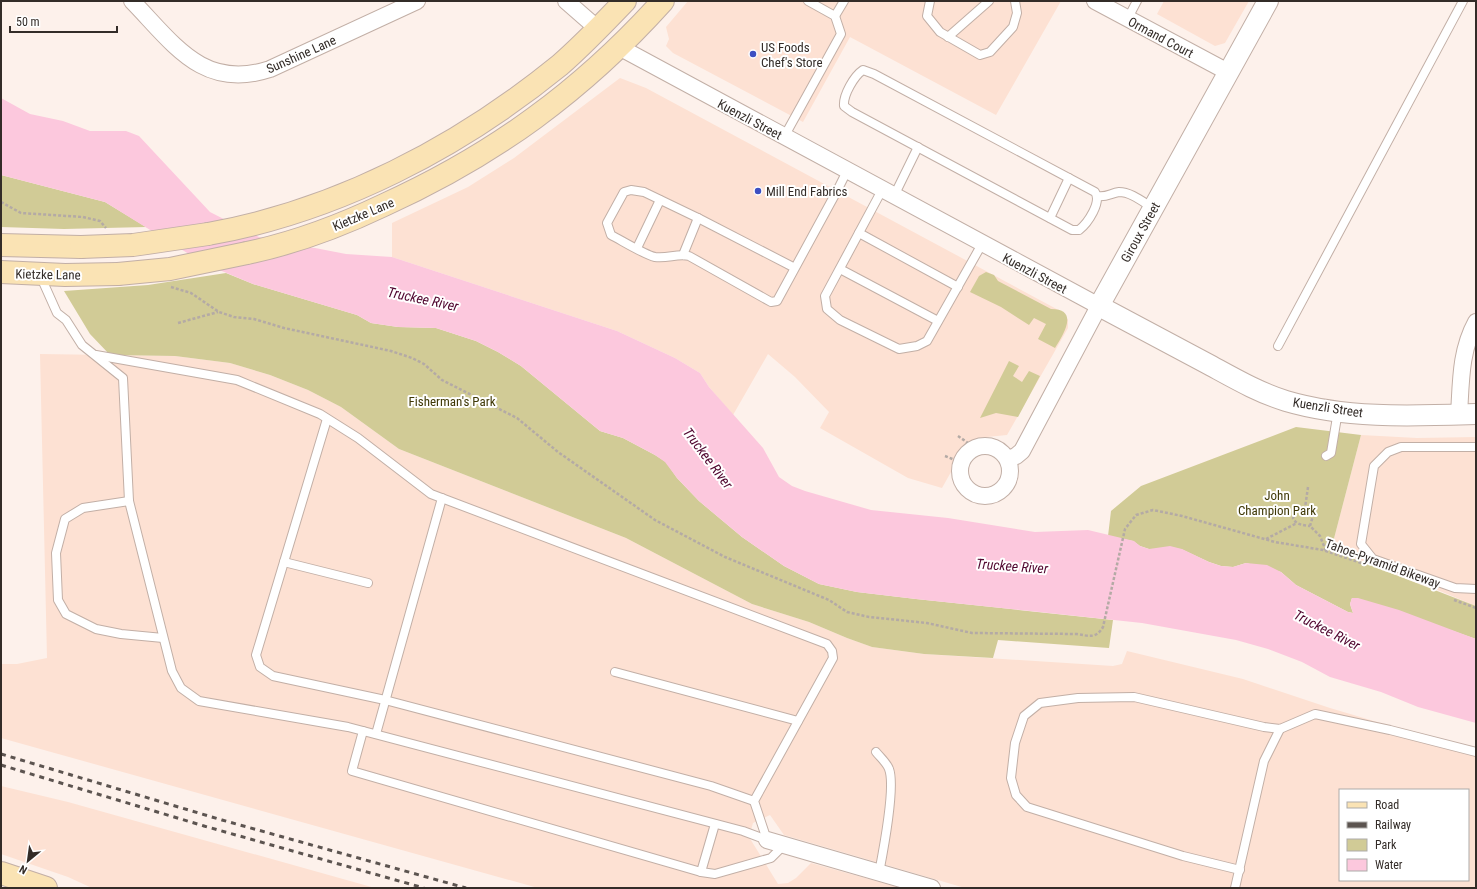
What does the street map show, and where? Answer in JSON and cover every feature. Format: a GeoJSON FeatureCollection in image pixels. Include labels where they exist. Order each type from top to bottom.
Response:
{"type":"FeatureCollection","features":[{"type":"Feature","properties":{"kind":"main road","name":"Kietzke Lane"},"geometry":{"type":"LineString","coordinates":[[1,245],[81,247],[133,245],[186,238],[249,225],[315,206],[382,177],[456,139],[516,99],[560,65],[625,1]]}},
{"type":"Feature","properties":{"kind":"main road"},"geometry":{"type":"LineString","coordinates":[[619,47],[623,27],[627,17],[640,1]]}},
{"type":"Feature","properties":{"kind":"main road","name":"Kietzke Lane"},"geometry":{"type":"LineString","coordinates":[[1,272],[39,274],[118,274],[170,269],[223,260],[299,239],[347,222],[417,190],[462,166],[527,125],[556,103],[619,47],[662,1]]}},
{"type":"Feature","properties":{"kind":"main road"},"geometry":{"type":"LineString","coordinates":[[556,103],[556,95],[562,85],[590,58],[599,45],[598,29]]}},
{"type":"Feature","properties":{"kind":"main road"},"geometry":{"type":"LineString","coordinates":[[1,873],[46,888]]}},
{"type":"Feature","properties":{"kind":"street","name":"Sunshine Lane"},"geometry":{"type":"LineString","coordinates":[[132,1],[193,61],[207,69],[222,74],[238,75],[255,74],[270,69],[418,1]]}},
{"type":"Feature","properties":{"kind":"street"},"geometry":{"type":"LineString","coordinates":[[566,1],[598,29]]}},
{"type":"Feature","properties":{"kind":"street","name":"Ormand Court"},"geometry":{"type":"LineString","coordinates":[[1095,1],[1228,72]]}},
{"type":"Feature","properties":{"kind":"street","name":"Giroux Street"},"geometry":{"type":"LineString","coordinates":[[1008,459],[1016,456],[1022,451],[1098,306],[1268,1]]}},
{"type":"Feature","properties":{"kind":"street","name":"Kuenzli Street"},"geometry":{"type":"LineString","coordinates":[[619,47],[982,244],[1266,394],[1310,407],[1338,410],[1418,417],[1467,414]]}},
{"type":"Feature","properties":{"kind":"street"},"geometry":{"type":"LineString","coordinates":[[1467,414],[1462,366],[1465,347],[1476,322]]}},
{"type":"Feature","properties":{"kind":"street"},"geometry":{"type":"LineString","coordinates":[[767,840],[932,888]]}},
{"type":"Feature","properties":{"kind":"lane"},"geometry":{"type":"LineString","coordinates":[[784,137],[841,34],[835,16],[808,1]]}},
{"type":"Feature","properties":{"kind":"lane"},"geometry":{"type":"LineString","coordinates":[[835,16],[844,1]]}},
{"type":"Feature","properties":{"kind":"lane"},"geometry":{"type":"LineString","coordinates":[[930,1],[927,16],[940,32],[948,38],[980,55],[990,52],[1013,26],[1017,13],[1015,1]]}},
{"type":"Feature","properties":{"kind":"lane"},"geometry":{"type":"LineString","coordinates":[[948,38],[989,1]]}},
{"type":"Feature","properties":{"kind":"lane"},"geometry":{"type":"LineString","coordinates":[[1128,18],[1137,1]]}},
{"type":"Feature","properties":{"kind":"lane"},"geometry":{"type":"LineString","coordinates":[[1278,346],[1463,1]]}},
{"type":"Feature","properties":{"kind":"lane"},"geometry":{"type":"LineString","coordinates":[[863,70],[874,74],[1095,192],[1097,202],[1088,220],[1079,230],[1072,230],[918,147],[844,106],[843,99],[858,73],[863,70]]}},
{"type":"Feature","properties":{"kind":"lane"},"geometry":{"type":"LineString","coordinates":[[918,147],[888,193],[859,233],[825,296],[827,309],[840,320],[899,349],[916,346],[927,341],[982,244]]}},
{"type":"Feature","properties":{"kind":"lane"},"geometry":{"type":"LineString","coordinates":[[795,268],[644,192],[631,190],[624,192],[607,223],[610,235],[654,257],[683,254],[771,302],[777,301],[795,268],[847,171]]}},
{"type":"Feature","properties":{"kind":"lane"},"geometry":{"type":"LineString","coordinates":[[1050,218],[1069,178]]}},
{"type":"Feature","properties":{"kind":"lane"},"geometry":{"type":"LineString","coordinates":[[1097,196],[1103,197],[1118,192],[1128,194],[1153,208]]}},
{"type":"Feature","properties":{"kind":"lane"},"geometry":{"type":"LineString","coordinates":[[637,248],[660,200]]}},
{"type":"Feature","properties":{"kind":"lane"},"geometry":{"type":"LineString","coordinates":[[683,254],[698,218]]}},
{"type":"Feature","properties":{"kind":"lane"},"geometry":{"type":"LineString","coordinates":[[859,233],[958,287]]}},
{"type":"Feature","properties":{"kind":"lane"},"geometry":{"type":"LineString","coordinates":[[840,269],[938,321]]}},
{"type":"Feature","properties":{"kind":"lane"},"geometry":{"type":"LineString","coordinates":[[39,274],[57,313],[66,320],[82,345],[123,378],[129,501],[163,638],[172,671],[180,688],[199,701],[376,734],[715,824],[767,840]]}},
{"type":"Feature","properties":{"kind":"lane"},"geometry":{"type":"LineString","coordinates":[[94,355],[237,380],[320,414],[358,438],[431,494],[827,644],[832,651],[833,658],[754,801],[767,840]]}},
{"type":"Feature","properties":{"kind":"lane"},"geometry":{"type":"LineString","coordinates":[[1326,456],[1330,453],[1338,410]]}},
{"type":"Feature","properties":{"kind":"lane"},"geometry":{"type":"LineString","coordinates":[[327,419],[256,655],[260,667],[273,676],[385,700],[711,786],[754,801]]}},
{"type":"Feature","properties":{"kind":"lane"},"geometry":{"type":"LineString","coordinates":[[1476,447],[1401,447],[1388,452],[1374,466],[1361,544],[1373,559],[1455,588],[1476,589]]}},
{"type":"Feature","properties":{"kind":"lane"},"geometry":{"type":"LineString","coordinates":[[376,734],[442,498]]}},
{"type":"Feature","properties":{"kind":"lane"},"geometry":{"type":"LineString","coordinates":[[129,501],[83,508],[65,519],[56,552],[58,600],[66,614],[96,629],[121,634],[163,638]]}},
{"type":"Feature","properties":{"kind":"lane"},"geometry":{"type":"LineString","coordinates":[[284,562],[368,583]]}},
{"type":"Feature","properties":{"kind":"lane"},"geometry":{"type":"LineString","coordinates":[[614,672],[798,721]]}},
{"type":"Feature","properties":{"kind":"lane"},"geometry":{"type":"LineString","coordinates":[[1240,870],[1183,856],[1027,807],[1016,795],[1011,778],[1015,744],[1024,716],[1040,702],[1078,698],[1134,697],[1264,727],[1280,729],[1315,714],[1418,737],[1476,752]]}},
{"type":"Feature","properties":{"kind":"lane"},"geometry":{"type":"LineString","coordinates":[[1235,888],[1264,762],[1280,729]]}},
{"type":"Feature","properties":{"kind":"lane"},"geometry":{"type":"LineString","coordinates":[[363,731],[352,771],[701,872],[715,874],[771,858],[784,845]]}},
{"type":"Feature","properties":{"kind":"lane"},"geometry":{"type":"LineString","coordinates":[[876,752],[889,769],[891,787],[886,840],[880,873]]}},
{"type":"Feature","properties":{"kind":"lane"},"geometry":{"type":"LineString","coordinates":[[701,872],[715,824]]}},
{"type":"Feature","properties":{"kind":"path"},"geometry":{"type":"LineString","coordinates":[[1,202],[21,213],[83,217],[100,221],[111,232]]}},
{"type":"Feature","properties":{"kind":"path"},"geometry":{"type":"LineString","coordinates":[[164,283],[171,287],[191,293],[219,312]]}},
{"type":"Feature","properties":{"kind":"path"},"geometry":{"type":"LineString","coordinates":[[178,323],[219,312]]}},
{"type":"Feature","properties":{"kind":"path","name":"Tahoe-Pyramid Bikeway"},"geometry":{"type":"LineString","coordinates":[[219,312],[340,341],[391,351],[412,358],[424,364],[442,380],[517,418],[558,452],[655,520],[725,556],[829,600],[847,612],[896,621],[927,623],[972,633],[1077,634],[1094,636],[1099,634],[1103,627],[1125,529],[1136,515],[1153,510],[1182,516],[1266,540],[1326,551],[1369,566]]}},
{"type":"Feature","properties":{"kind":"path"},"geometry":{"type":"LineString","coordinates":[[958,436],[968,443]]}},
{"type":"Feature","properties":{"kind":"path"},"geometry":{"type":"LineString","coordinates":[[945,456],[955,460]]}},
{"type":"Feature","properties":{"kind":"path"},"geometry":{"type":"LineString","coordinates":[[1305,508],[1308,487]]}},
{"type":"Feature","properties":{"kind":"path"},"geometry":{"type":"LineString","coordinates":[[1305,508],[1296,511],[1292,518],[1298,523],[1310,526],[1320,536],[1326,551]]}},
{"type":"Feature","properties":{"kind":"path"},"geometry":{"type":"LineString","coordinates":[[1305,508],[1313,516],[1310,526]]}},
{"type":"Feature","properties":{"kind":"path"},"geometry":{"type":"LineString","coordinates":[[1266,540],[1298,523]]}},
{"type":"Feature","properties":{"kind":"path","name":"Tahoe-Pyramid Bikeway"},"geometry":{"type":"LineString","coordinates":[[1450,598],[1476,608]]}},
{"type":"Feature","properties":{"kind":"shaded area"},"geometry":{"type":"Polygon","coordinates":[[[688,1],[1061,1],[996,115],[850,37],[803,122],[673,53],[666,46],[669,39],[666,27],[688,1]]]}},
{"type":"Feature","properties":{"kind":"shaded area"},"geometry":{"type":"Polygon","coordinates":[[[1164,1],[1249,1],[1225,43],[1215,46],[1157,14],[1164,1]]]}},
{"type":"Feature","properties":{"kind":"shaded area"},"geometry":{"type":"Polygon","coordinates":[[[620,78],[646,88],[1064,313],[1068,320],[1068,328],[1007,435],[977,438],[968,443],[955,457],[951,472],[942,488],[908,478],[820,428],[829,412],[795,377],[768,354],[733,415],[709,387],[700,373],[675,358],[617,331],[392,257],[392,223],[468,187],[514,158],[620,78]]]}},
{"type":"Feature","properties":{"kind":"shaded area"},"geometry":{"type":"Polygon","coordinates":[[[40,354],[175,356],[230,363],[270,375],[308,390],[341,407],[399,449],[626,538],[752,604],[809,622],[872,647],[924,654],[1113,666],[1122,664],[1127,651],[1243,679],[1330,708],[1414,733],[1476,748],[1476,888],[965,888],[784,835],[770,815],[753,823],[749,837],[778,884],[788,883],[796,878],[811,863],[901,888],[538,888],[1,738],[1,664],[17,664],[47,658],[40,354]]]}},
{"type":"Feature","properties":{"kind":"shaded area"},"geometry":{"type":"Polygon","coordinates":[[[1361,435],[1417,438],[1476,437],[1476,606],[1392,571],[1331,550],[1361,435]]]}},
{"type":"Feature","properties":{"kind":"shaded area"},"geometry":{"type":"Polygon","coordinates":[[[1,786],[68,802],[375,888],[92,888],[68,877],[1,854],[1,786]]]}},
{"type":"Feature","properties":{"kind":"green space"},"geometry":{"type":"Polygon","coordinates":[[[1,175],[105,202],[146,227],[64,229],[1,227],[1,175]]]}},
{"type":"Feature","properties":{"kind":"green space"},"geometry":{"type":"Polygon","coordinates":[[[986,272],[994,275],[998,281],[1051,309],[1060,310],[1065,313],[1067,324],[1055,348],[1038,339],[1046,324],[1034,318],[1029,325],[1001,307],[970,292],[979,276],[986,272]]]}},
{"type":"Feature","properties":{"kind":"green space","name":"Fisherman's Park"},"geometry":{"type":"Polygon","coordinates":[[[226,273],[253,284],[357,315],[371,323],[398,327],[436,328],[476,341],[498,352],[521,366],[600,431],[623,438],[666,462],[677,478],[699,501],[742,537],[784,566],[819,584],[857,592],[1113,620],[1109,648],[998,640],[993,658],[924,654],[872,647],[809,622],[752,604],[626,538],[399,449],[341,407],[308,390],[270,375],[230,363],[175,356],[110,355],[90,334],[64,291],[148,285],[226,273]]]}},
{"type":"Feature","properties":{"kind":"green space"},"geometry":{"type":"Polygon","coordinates":[[[1009,361],[1019,366],[1013,376],[1022,382],[1029,371],[1040,376],[1018,417],[996,413],[980,418],[1009,361]]]}},
{"type":"Feature","properties":{"kind":"green space","name":"John Champion Park"},"geometry":{"type":"Polygon","coordinates":[[[1296,427],[1361,435],[1331,550],[1476,606],[1476,639],[1379,605],[1352,598],[1350,604],[1353,613],[1348,612],[1296,585],[1281,572],[1246,563],[1233,567],[1221,566],[1181,549],[1149,549],[1140,546],[1133,541],[1108,536],[1111,511],[1141,486],[1296,427]]]}},
{"type":"Feature","properties":{"kind":"water","name":"Truckee River"},"geometry":{"type":"Polygon","coordinates":[[[1,98],[30,114],[63,121],[90,131],[126,131],[139,136],[210,212],[259,237],[290,246],[315,248],[346,254],[392,257],[617,331],[675,358],[700,373],[709,387],[763,448],[779,477],[792,486],[805,491],[871,510],[948,518],[1035,532],[1088,530],[1134,541],[1140,546],[1149,549],[1170,546],[1182,549],[1221,566],[1233,567],[1246,563],[1267,565],[1281,572],[1296,585],[1348,612],[1353,613],[1350,604],[1352,598],[1358,598],[1399,610],[1476,639],[1476,723],[1418,707],[1381,692],[1330,677],[1302,662],[1268,649],[1236,640],[1142,623],[857,592],[819,584],[784,566],[742,537],[699,501],[677,478],[665,462],[623,438],[600,431],[521,366],[476,341],[436,328],[398,327],[371,323],[357,315],[253,284],[205,264],[105,202],[1,175],[1,98]]]}},
{"type":"Feature","properties":{"kind":"railway"},"geometry":{"type":"LineString","coordinates":[[1,754],[222,820],[466,888]]}},
{"type":"Feature","properties":{"kind":"railway"},"geometry":{"type":"LineString","coordinates":[[1,765],[204,826],[424,888]]}},
{"type":"Feature","properties":{"kind":"place","name":"US Foods Chef's Store"},"geometry":{"type":"Point","coordinates":[753,54]}},
{"type":"Feature","properties":{"kind":"place","name":"Mill End Fabrics"},"geometry":{"type":"Point","coordinates":[758,191]}}]}
